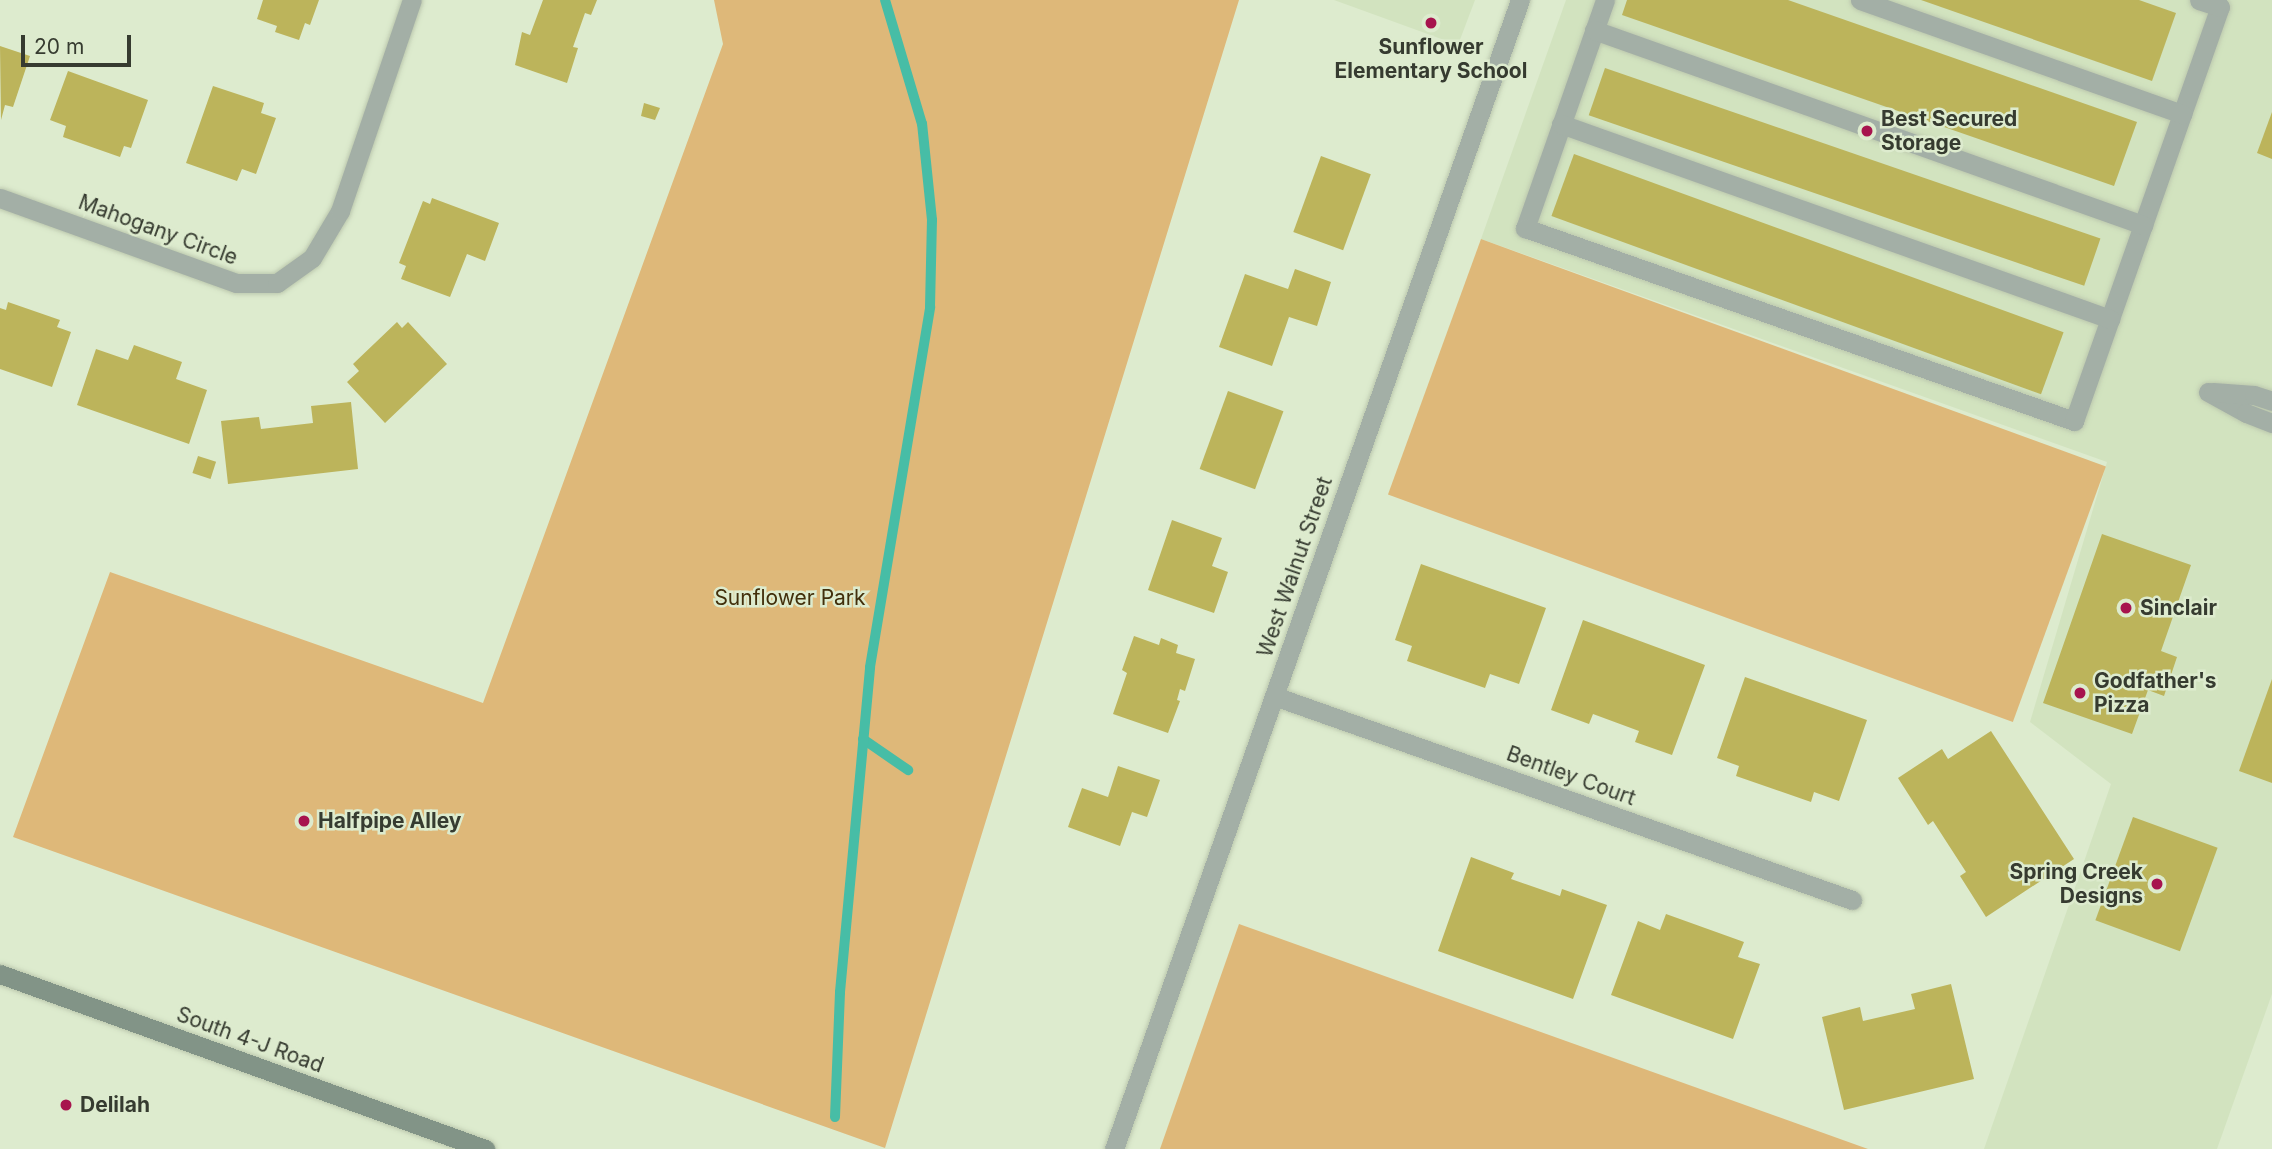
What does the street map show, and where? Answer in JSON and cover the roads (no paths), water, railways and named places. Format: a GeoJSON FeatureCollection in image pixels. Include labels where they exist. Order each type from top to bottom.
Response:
{"type":"FeatureCollection","features":[{"type":"Feature","properties":{"kind":"main road","name":"South 4-J Road"},"geometry":{"type":"LineString","coordinates":[[0,974],[485,1149]]}},
{"type":"Feature","properties":{"kind":"street","name":"Mahogany Circle"},"geometry":{"type":"LineString","coordinates":[[0,198],[236,283],[277,283],[312,258],[340,211],[412,0]]}},
{"type":"Feature","properties":{"kind":"street","name":"West Walnut Street"},"geometry":{"type":"LineString","coordinates":[[1114,1149],[1520,0]]}},
{"type":"Feature","properties":{"kind":"street"},"geometry":{"type":"LineString","coordinates":[[1605,0],[1525,228],[2074,421],[2220,7],[2199,0]]}},
{"type":"Feature","properties":{"kind":"street"},"geometry":{"type":"LineString","coordinates":[[1860,0],[2182,114]]}},
{"type":"Feature","properties":{"kind":"street"},"geometry":{"type":"LineString","coordinates":[[1594,30],[2143,225]]}},
{"type":"Feature","properties":{"kind":"street"},"geometry":{"type":"LineString","coordinates":[[1561,124],[2110,319]]}},
{"type":"Feature","properties":{"kind":"street"},"geometry":{"type":"LineString","coordinates":[[2272,401],[2254,395],[2208,392],[2246,414],[2272,423]]}},
{"type":"Feature","properties":{"kind":"street","name":"Bentley Court"},"geometry":{"type":"LineString","coordinates":[[1274,696],[1852,900]]}},
{"type":"Feature","properties":{"kind":"waterway"},"geometry":{"type":"LineString","coordinates":[[835,1117],[840,992],[870,667],[930,307],[932,220],[922,124],[885,0]]}},
{"type":"Feature","properties":{"kind":"waterway"},"geometry":{"type":"LineString","coordinates":[[863,739],[908,770]]}},
{"type":"Feature","properties":{"kind":"place","name":"Sunflower Elementary School"},"geometry":{"type":"Point","coordinates":[1431,23]}},
{"type":"Feature","properties":{"kind":"place","name":"Best Secured Storage"},"geometry":{"type":"Point","coordinates":[1867,131]}},
{"type":"Feature","properties":{"kind":"place","name":"Sinclair"},"geometry":{"type":"Point","coordinates":[2126,608]}},
{"type":"Feature","properties":{"kind":"place","name":"Godfather's Pizza"},"geometry":{"type":"Point","coordinates":[2080,693]}},
{"type":"Feature","properties":{"kind":"place","name":"Halfpipe Alley"},"geometry":{"type":"Point","coordinates":[304,821]}},
{"type":"Feature","properties":{"kind":"place","name":"Spring Creek Designs"},"geometry":{"type":"Point","coordinates":[2157,884]}},
{"type":"Feature","properties":{"kind":"place","name":"Delilah"},"geometry":{"type":"Point","coordinates":[66,1105]}},
{"type":"Feature","properties":{"kind":"park label","name":"Sunflower Park"},"geometry":{"type":"Point","coordinates":[790,598]}}]}
